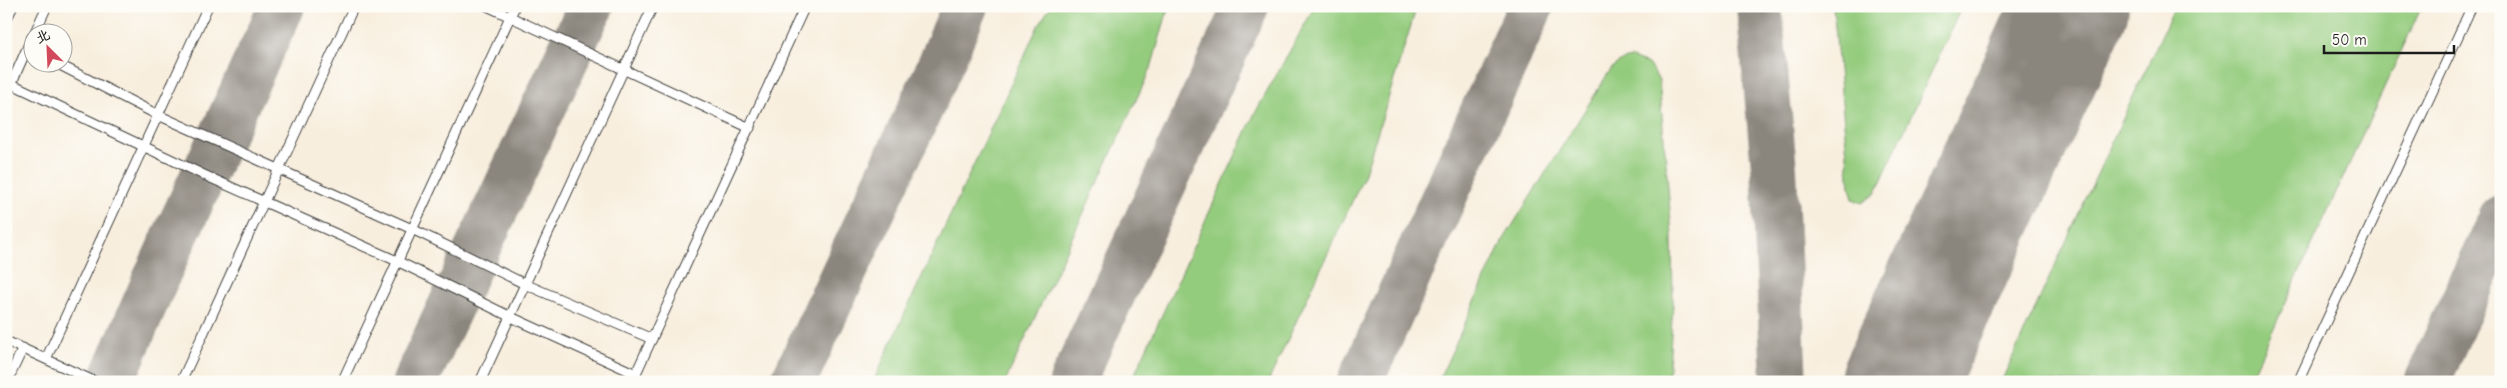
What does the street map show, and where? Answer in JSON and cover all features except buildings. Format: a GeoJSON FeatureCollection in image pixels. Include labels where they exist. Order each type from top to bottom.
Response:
{"type":"FeatureCollection","features":[{"type":"Feature","properties":{"kind":"lane"},"geometry":{"type":"LineString","coordinates":[[6,20],[12,6]]}},
{"type":"Feature","properties":{"kind":"lane"},"geometry":{"type":"LineString","coordinates":[[40,22],[47,6]]}},
{"type":"Feature","properties":{"kind":"lane"},"geometry":{"type":"LineString","coordinates":[[46,359],[208,6]]}},
{"type":"Feature","properties":{"kind":"lane"},"geometry":{"type":"LineString","coordinates":[[180,382],[354,6]]}},
{"type":"Feature","properties":{"kind":"lane"},"geometry":{"type":"LineString","coordinates":[[487,6],[750,128]]}},
{"type":"Feature","properties":{"kind":"lane"},"geometry":{"type":"LineString","coordinates":[[342,382],[515,6]]}},
{"type":"Feature","properties":{"kind":"lane"},"geometry":{"type":"LineString","coordinates":[[480,382],[653,6]]}},
{"type":"Feature","properties":{"kind":"lane"},"geometry":{"type":"LineString","coordinates":[[12,84],[264,203],[398,261],[634,378],[805,6]]}},
{"type":"Feature","properties":{"kind":"lane"},"geometry":{"type":"LineString","coordinates":[[2298,382],[2472,6]]}},
{"type":"Feature","properties":{"kind":"lane"},"geometry":{"type":"LineString","coordinates":[[6,96],[22,66]]}},
{"type":"Feature","properties":{"kind":"lane"},"geometry":{"type":"LineString","coordinates":[[72,71],[158,115],[412,230],[526,285],[652,340]]}},
{"type":"Feature","properties":{"kind":"lane"},"geometry":{"type":"LineString","coordinates":[[6,341],[96,382]]}},
{"type":"Feature","properties":{"kind":"lane"},"geometry":{"type":"LineString","coordinates":[[8,382],[23,348]]}},
{"type":"Feature","properties":{"kind":"green space"},"geometry":{"type":"Polygon","coordinates":[[[1051,6],[1169,6],[1151,68],[1005,382],[873,382],[1038,26],[1051,6]]]}},
{"type":"Feature","properties":{"kind":"green space"},"geometry":{"type":"Polygon","coordinates":[[[1315,6],[1417,6],[1364,176],[1268,382],[1131,382],[1254,115],[1315,6]]]}},
{"type":"Feature","properties":{"kind":"green space"},"geometry":{"type":"Polygon","coordinates":[[[1833,6],[1962,6],[1875,194],[1862,203],[1853,199],[1850,187],[1833,6]]]}},
{"type":"Feature","properties":{"kind":"green space"},"geometry":{"type":"Polygon","coordinates":[[[2175,6],[2422,6],[2249,382],[2001,382],[2175,6]]]}},
{"type":"Feature","properties":{"kind":"green space"},"geometry":{"type":"Polygon","coordinates":[[[1632,58],[1648,64],[1659,80],[1672,235],[1673,303],[1668,382],[1438,382],[1502,242],[1608,74],[1620,62],[1632,58]]]}},
{"type":"Feature","properties":{"kind":"taxiway"},"geometry":{"type":"LineString","coordinates":[[111,382],[159,271],[282,6]]}},
{"type":"Feature","properties":{"kind":"taxiway"},"geometry":{"type":"LineString","coordinates":[[415,382],[591,6]]}},
{"type":"Feature","properties":{"kind":"taxiway"},"geometry":{"type":"LineString","coordinates":[[793,382],[935,77],[965,6]]}},
{"type":"Feature","properties":{"kind":"taxiway"},"geometry":{"type":"LineString","coordinates":[[1072,382],[1246,6]]}},
{"type":"Feature","properties":{"kind":"taxiway"},"geometry":{"type":"LineString","coordinates":[[1360,382],[1531,6]]}},
{"type":"Feature","properties":{"kind":"taxiway"},"geometry":{"type":"LineString","coordinates":[[1759,6],[1774,168],[1784,382]]}},
{"type":"Feature","properties":{"kind":"taxiway"},"geometry":{"type":"LineString","coordinates":[[2427,382],[2501,218]]}},
{"type":"Feature","properties":{"kind":"runway"},"geometry":{"type":"LineString","coordinates":[[1898,382],[2071,6]]}}]}
